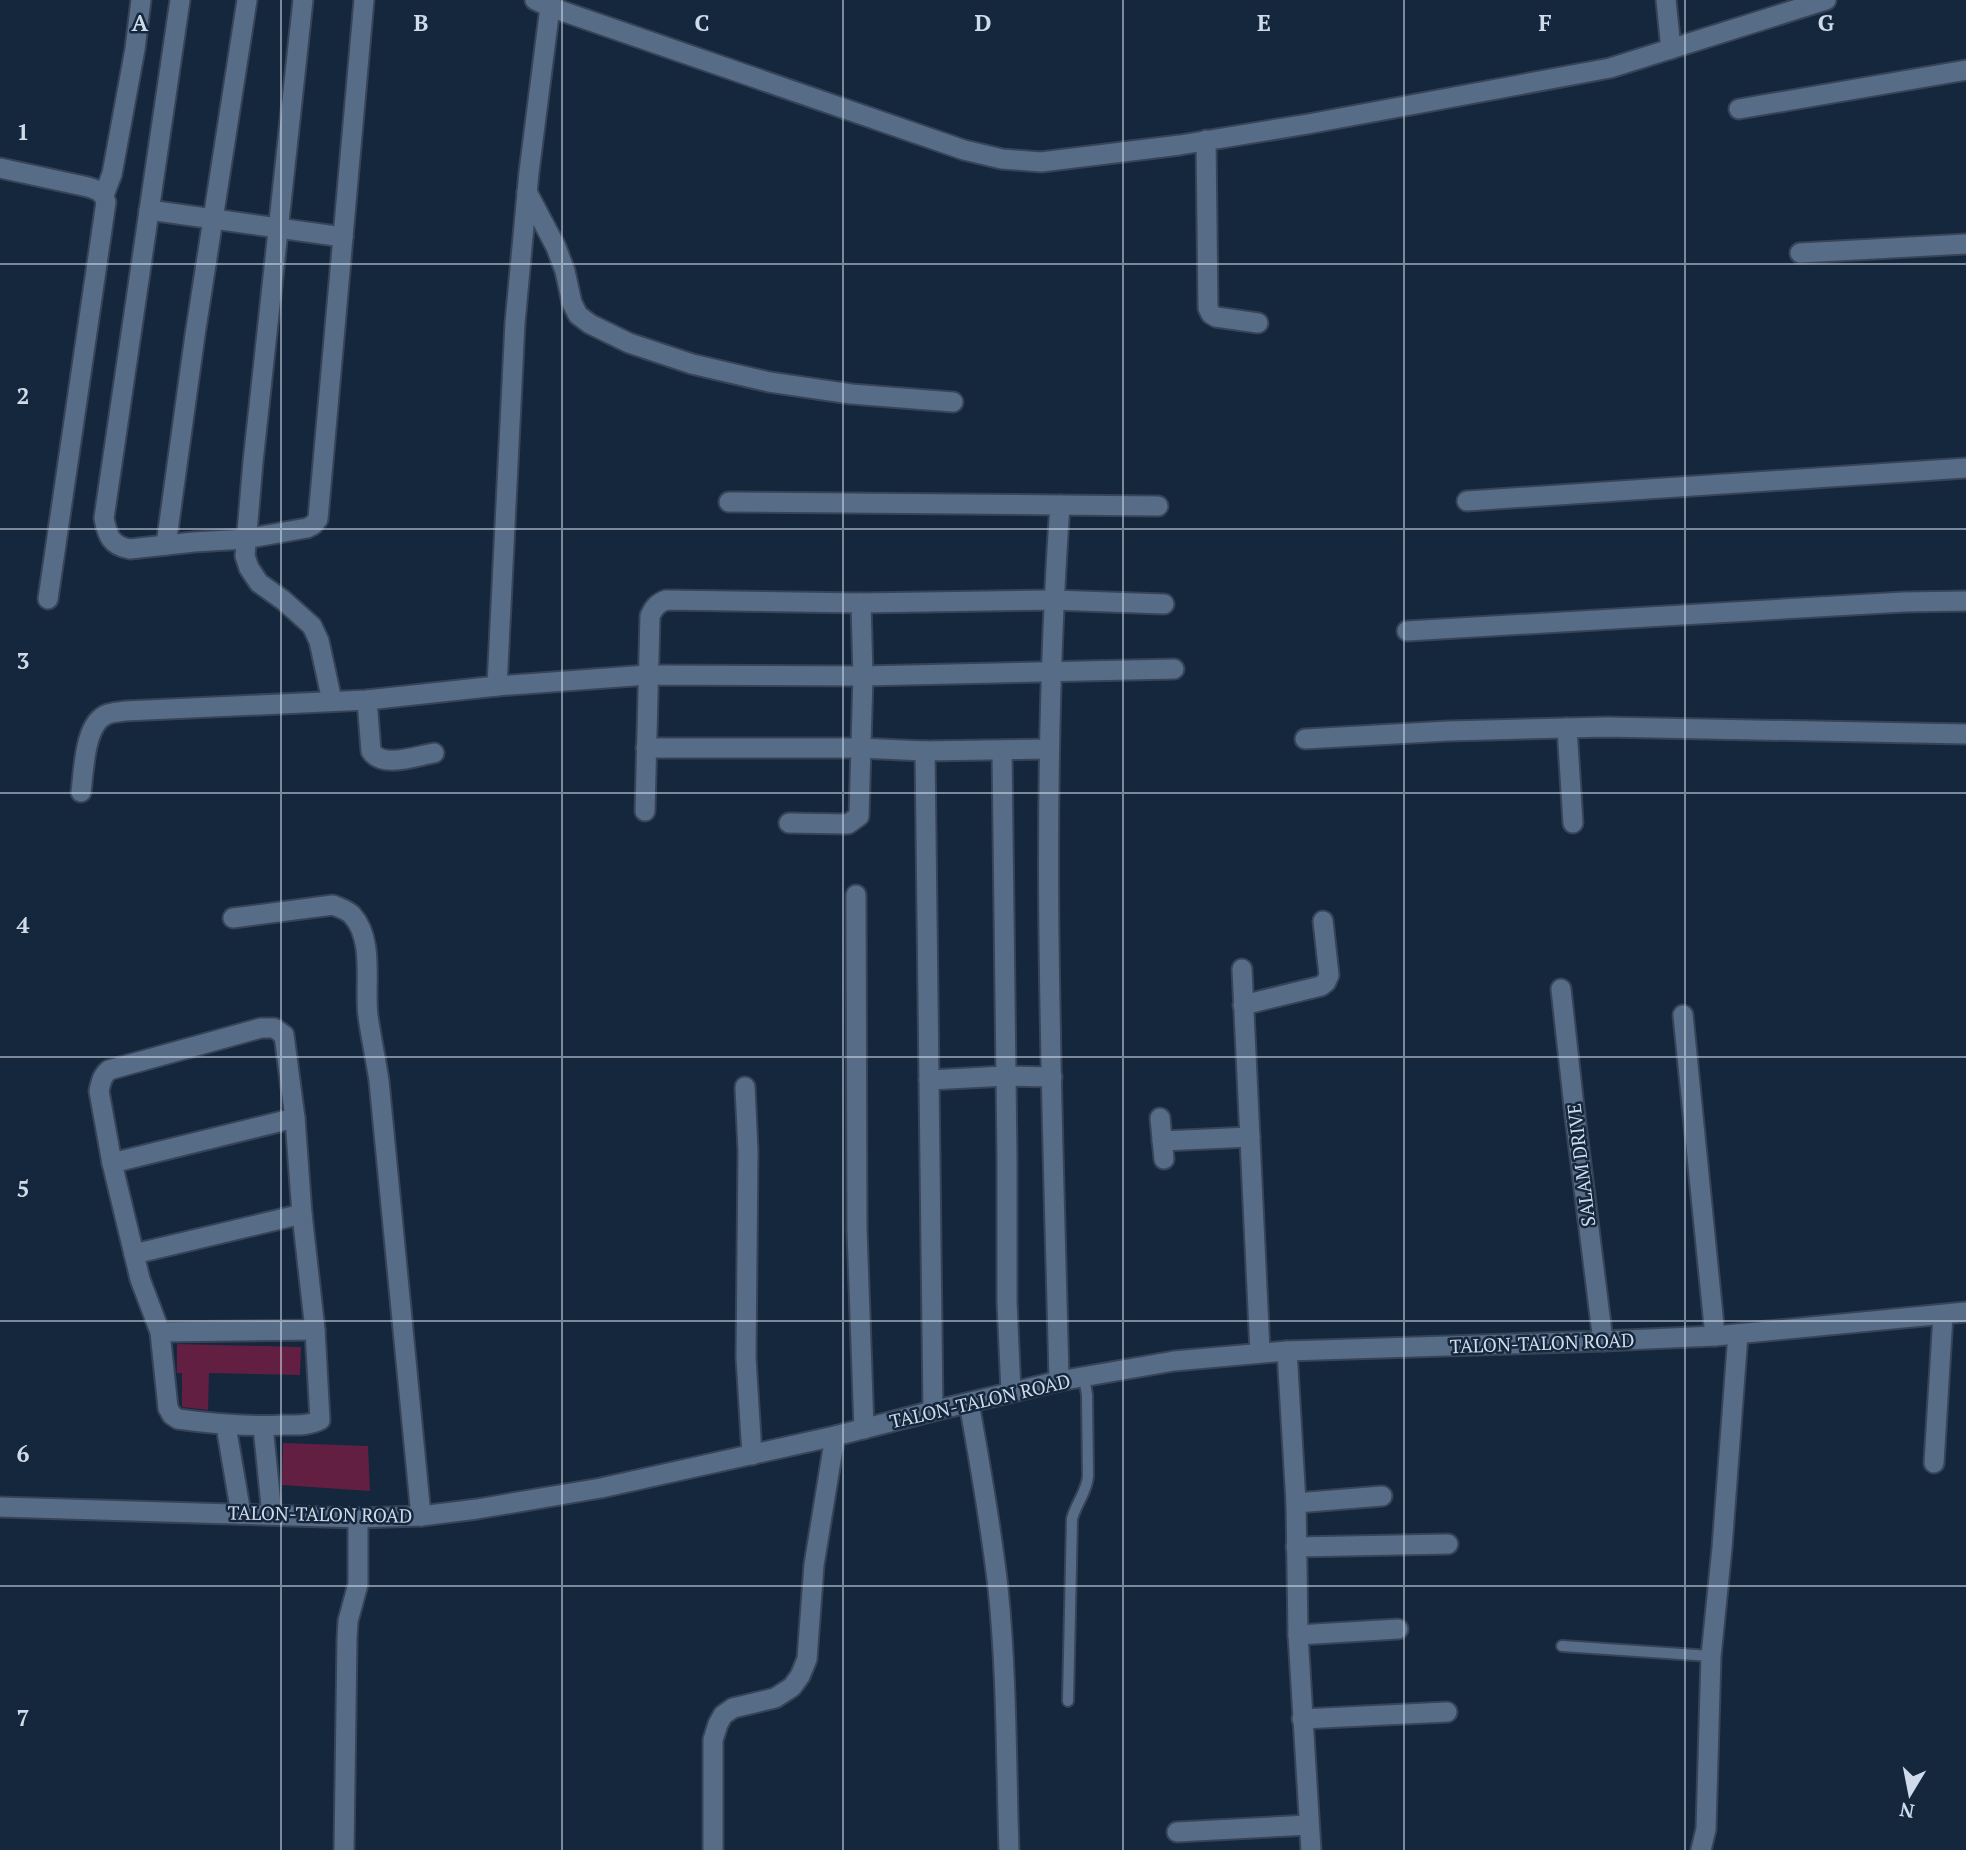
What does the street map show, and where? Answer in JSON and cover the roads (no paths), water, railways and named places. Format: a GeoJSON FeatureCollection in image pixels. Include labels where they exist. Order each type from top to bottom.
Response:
{"type":"FeatureCollection","features":[{"type":"Feature","properties":{"kind":"street"},"geometry":{"type":"LineString","coordinates":[[104,195],[112,174],[135,49],[141,0]]}},
{"type":"Feature","properties":{"kind":"street"},"geometry":{"type":"LineString","coordinates":[[180,0],[104,517],[107,535],[114,544],[130,549],[246,539],[307,527],[318,519],[364,0]]}},
{"type":"Feature","properties":{"kind":"street"},"geometry":{"type":"LineString","coordinates":[[166,545],[195,335],[247,0]]}},
{"type":"Feature","properties":{"kind":"street"},"geometry":{"type":"LineString","coordinates":[[303,0],[245,556],[259,583],[299,612],[312,626],[319,641],[331,701]]}},
{"type":"Feature","properties":{"kind":"street"},"geometry":{"type":"LineString","coordinates":[[1666,0],[1671,50]]}},
{"type":"Feature","properties":{"kind":"street"},"geometry":{"type":"LineString","coordinates":[[497,686],[515,323],[542,4],[964,150],[1002,159],[1041,162],[1206,141],[1610,68],[1814,2]]}},
{"type":"Feature","properties":{"kind":"street"},"geometry":{"type":"LineString","coordinates":[[1739,109],[1966,69]]}},
{"type":"Feature","properties":{"kind":"street"},"geometry":{"type":"LineString","coordinates":[[1206,141],[1208,308],[1216,317],[1258,323]]}},
{"type":"Feature","properties":{"kind":"street"},"geometry":{"type":"LineString","coordinates":[[0,168],[98,190],[104,195],[106,202],[48,599]]}},
{"type":"Feature","properties":{"kind":"street"},"geometry":{"type":"LineString","coordinates":[[527,192],[556,247],[572,303],[578,315],[590,324],[629,343],[692,364],[769,382],[851,394],[953,402]]}},
{"type":"Feature","properties":{"kind":"street"},"geometry":{"type":"LineString","coordinates":[[149,210],[343,237]]}},
{"type":"Feature","properties":{"kind":"street"},"geometry":{"type":"LineString","coordinates":[[1800,253],[1966,244]]}},
{"type":"Feature","properties":{"kind":"street"},"geometry":{"type":"LineString","coordinates":[[1467,500],[1966,468]]}},
{"type":"Feature","properties":{"kind":"street"},"geometry":{"type":"LineString","coordinates":[[729,502],[1158,506]]}},
{"type":"Feature","properties":{"kind":"street"},"geometry":{"type":"LineString","coordinates":[[1059,505],[1050,673],[1049,749],[1052,1077],[1059,1381]]}},
{"type":"Feature","properties":{"kind":"street"},"geometry":{"type":"LineString","coordinates":[[645,811],[650,616],[653,608],[666,600],[861,603],[1053,600],[1164,604]]}},
{"type":"Feature","properties":{"kind":"street"},"geometry":{"type":"LineString","coordinates":[[1407,631],[1904,602],[1966,601]]}},
{"type":"Feature","properties":{"kind":"street"},"geometry":{"type":"LineString","coordinates":[[789,823],[848,824],[859,816],[863,676],[861,603]]}},
{"type":"Feature","properties":{"kind":"street"},"geometry":{"type":"LineString","coordinates":[[81,792],[93,726],[107,714],[125,711],[367,700],[497,686],[647,675],[863,676],[1174,669]]}},
{"type":"Feature","properties":{"kind":"street"},"geometry":{"type":"LineString","coordinates":[[367,700],[371,751],[375,757],[391,760],[434,753]]}},
{"type":"Feature","properties":{"kind":"street"},"geometry":{"type":"LineString","coordinates":[[1305,739],[1567,728],[1966,734]]}},
{"type":"Feature","properties":{"kind":"street"},"geometry":{"type":"LineString","coordinates":[[1567,728],[1573,823]]}},
{"type":"Feature","properties":{"kind":"street"},"geometry":{"type":"LineString","coordinates":[[646,748],[859,748],[925,751],[1049,749]]}},
{"type":"Feature","properties":{"kind":"street"},"geometry":{"type":"LineString","coordinates":[[925,751],[933,1411]]}},
{"type":"Feature","properties":{"kind":"street"},"geometry":{"type":"LineString","coordinates":[[1002,751],[1007,1303],[1011,1392]]}},
{"type":"Feature","properties":{"kind":"street"},"geometry":{"type":"LineString","coordinates":[[856,895],[857,1230],[864,1429]]}},
{"type":"Feature","properties":{"kind":"street"},"geometry":{"type":"LineString","coordinates":[[233,918],[333,905],[346,910],[360,928],[367,954],[367,1014],[379,1081],[421,1516]]}},
{"type":"Feature","properties":{"kind":"street"},"geometry":{"type":"LineString","coordinates":[[1243,1006],[1321,986],[1326,982],[1329,975],[1323,921]]}},
{"type":"Feature","properties":{"kind":"street"},"geometry":{"type":"LineString","coordinates":[[1242,969],[1260,1352]]}},
{"type":"Feature","properties":{"kind":"street","name":"SALAM DRIVE"},"geometry":{"type":"LineString","coordinates":[[1561,989],[1603,1341]]}},
{"type":"Feature","properties":{"kind":"street"},"geometry":{"type":"LineString","coordinates":[[1683,1015],[1715,1336]]}},
{"type":"Feature","properties":{"kind":"street"},"geometry":{"type":"LineString","coordinates":[[261,1028],[274,1028],[284,1035],[295,1118],[315,1330],[320,1420],[312,1424],[226,1426],[178,1419],[172,1415],[168,1408],[160,1332],[140,1279],[113,1163],[99,1091],[103,1075],[109,1070],[261,1028]]}},
{"type":"Feature","properties":{"kind":"street"},"geometry":{"type":"LineString","coordinates":[[929,1080],[1006,1076],[1052,1077]]}},
{"type":"Feature","properties":{"kind":"street"},"geometry":{"type":"LineString","coordinates":[[745,1087],[748,1151],[746,1358],[752,1455]]}},
{"type":"Feature","properties":{"kind":"street"},"geometry":{"type":"LineString","coordinates":[[113,1163],[295,1118]]}},
{"type":"Feature","properties":{"kind":"street"},"geometry":{"type":"LineString","coordinates":[[1160,1118],[1163,1150],[1250,1137]]}},
{"type":"Feature","properties":{"kind":"street"},"geometry":{"type":"LineString","coordinates":[[134,1254],[302,1214]]}},
{"type":"Feature","properties":{"kind":"street","name":"TALON-TALON ROAD"},"geometry":{"type":"LineString","coordinates":[[0,1507],[358,1518],[421,1516],[588,1490],[835,1436],[1059,1381],[1174,1361],[1260,1352],[1715,1336],[1966,1312]]}},
{"type":"Feature","properties":{"kind":"street"},"geometry":{"type":"LineString","coordinates":[[1934,1463],[1943,1315]]}},
{"type":"Feature","properties":{"kind":"street"},"geometry":{"type":"LineString","coordinates":[[160,1332],[315,1330]]}},
{"type":"Feature","properties":{"kind":"street"},"geometry":{"type":"LineString","coordinates":[[1700,1850],[1706,1829],[1711,1656],[1738,1334]]}},
{"type":"Feature","properties":{"kind":"street"},"geometry":{"type":"LineString","coordinates":[[1287,1351],[1296,1503],[1302,1719],[1311,1850]]}},
{"type":"Feature","properties":{"kind":"street"},"geometry":{"type":"LineString","coordinates":[[969,1403],[987,1505],[998,1590],[1009,1850]]}},
{"type":"Feature","properties":{"kind":"street"},"geometry":{"type":"LineString","coordinates":[[226,1426],[241,1514]]}},
{"type":"Feature","properties":{"kind":"street"},"geometry":{"type":"LineString","coordinates":[[263,1426],[272,1515]]}},
{"type":"Feature","properties":{"kind":"street"},"geometry":{"type":"LineString","coordinates":[[713,1850],[713,1740],[718,1724],[723,1715],[733,1707],[775,1698],[792,1687],[807,1659],[814,1565],[835,1436]]}},
{"type":"Feature","properties":{"kind":"street"},"geometry":{"type":"LineString","coordinates":[[1296,1503],[1382,1496]]}},
{"type":"Feature","properties":{"kind":"street"},"geometry":{"type":"LineString","coordinates":[[344,1850],[347,1638],[348,1621],[358,1584],[358,1518]]}},
{"type":"Feature","properties":{"kind":"street"},"geometry":{"type":"LineString","coordinates":[[1296,1547],[1448,1544]]}},
{"type":"Feature","properties":{"kind":"street"},"geometry":{"type":"LineString","coordinates":[[1298,1635],[1398,1629]]}},
{"type":"Feature","properties":{"kind":"street"},"geometry":{"type":"LineString","coordinates":[[1302,1719],[1447,1712]]}},
{"type":"Feature","properties":{"kind":"street"},"geometry":{"type":"LineString","coordinates":[[1177,1832],[1309,1825]]}},
{"type":"Feature","properties":{"kind":"lane"},"geometry":{"type":"LineString","coordinates":[[1068,1702],[1072,1519],[1086,1488],[1088,1476],[1087,1395],[1084,1377]]}},
{"type":"Feature","properties":{"kind":"lane"},"geometry":{"type":"LineString","coordinates":[[1562,1646],[1711,1656]]}}]}
